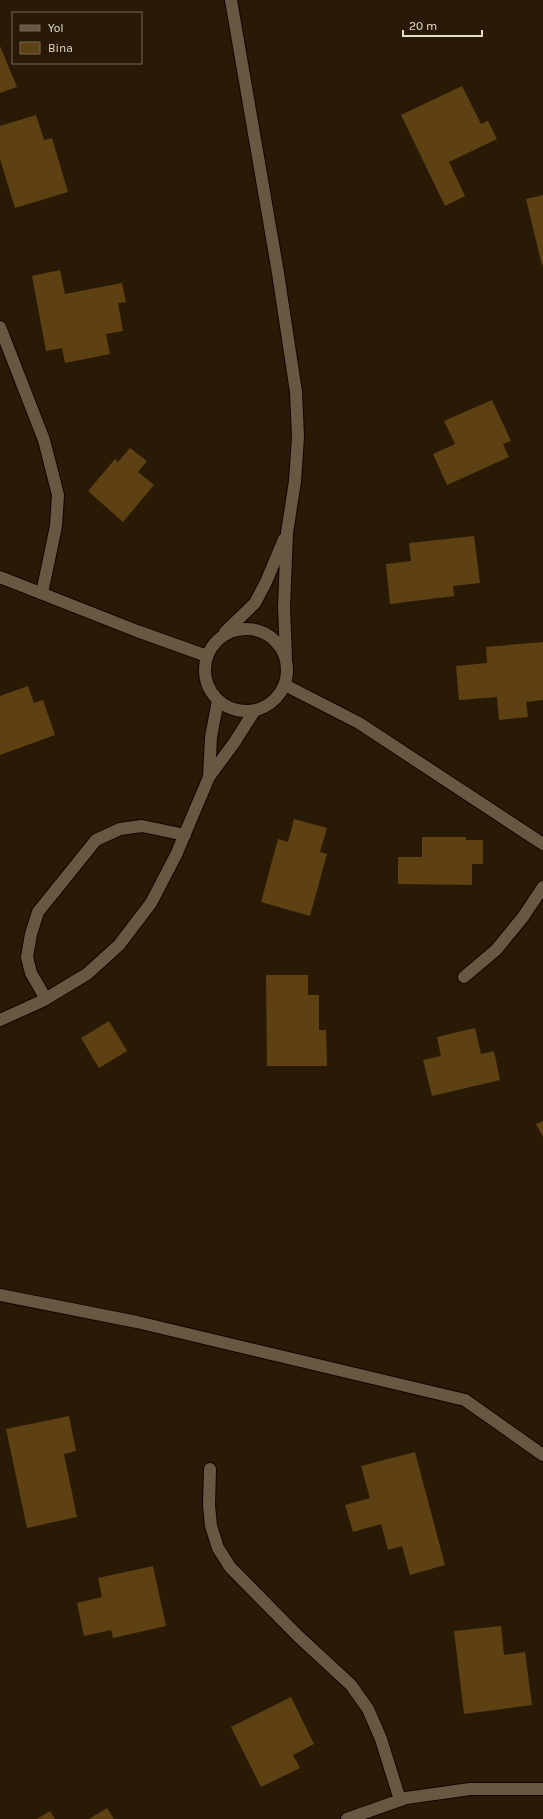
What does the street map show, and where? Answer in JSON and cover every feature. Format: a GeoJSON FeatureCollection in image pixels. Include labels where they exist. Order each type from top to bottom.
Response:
{"type":"FeatureCollection","features":[{"type":"Feature","properties":{"kind":"street"},"geometry":{"type":"LineString","coordinates":[[231,0],[278,273],[296,392],[298,437],[295,481],[287,533],[284,614],[288,671],[285,685],[278,696],[268,705],[255,710],[242,711],[229,707],[218,700],[209,689],[205,676],[205,662],[210,649],[218,639],[255,603],[266,582],[287,533]]}},
{"type":"Feature","properties":{"kind":"street"},"geometry":{"type":"LineString","coordinates":[[0,327],[44,440],[58,495],[56,526],[42,593]]}},
{"type":"Feature","properties":{"kind":"street"},"geometry":{"type":"LineString","coordinates":[[0,577],[207,656]]}},
{"type":"Feature","properties":{"kind":"street"},"geometry":{"type":"LineString","coordinates":[[218,639],[230,631],[244,628],[258,630],[270,636],[280,645],[286,657]]}},
{"type":"Feature","properties":{"kind":"street"},"geometry":{"type":"LineString","coordinates":[[285,685],[359,723],[543,844]]}},
{"type":"Feature","properties":{"kind":"street"},"geometry":{"type":"LineString","coordinates":[[209,777],[211,737],[218,700]]}},
{"type":"Feature","properties":{"kind":"street"},"geometry":{"type":"LineString","coordinates":[[0,1020],[46,999],[87,974],[119,944],[151,903],[176,855],[209,777],[234,743],[255,710]]}},
{"type":"Feature","properties":{"kind":"street"},"geometry":{"type":"LineString","coordinates":[[46,999],[31,973],[27,956],[31,934],[38,912],[96,840],[120,829],[142,826],[184,835]]}},
{"type":"Feature","properties":{"kind":"street"},"geometry":{"type":"LineString","coordinates":[[464,977],[496,950],[523,917],[543,887]]}},
{"type":"Feature","properties":{"kind":"street"},"geometry":{"type":"LineString","coordinates":[[0,1295],[137,1322],[465,1400],[543,1455]]}},
{"type":"Feature","properties":{"kind":"street"},"geometry":{"type":"LineString","coordinates":[[210,1469],[209,1512],[211,1526],[218,1548],[230,1567],[298,1636],[351,1685],[368,1710],[382,1739],[400,1800]]}},
{"type":"Feature","properties":{"kind":"street"},"geometry":{"type":"LineString","coordinates":[[347,1819],[400,1800],[470,1790],[543,1789]]}},
{"type":"Feature","properties":{"kind":"building"},"geometry":{"type":"Polygon","coordinates":[[[0,46],[17,87],[0,93],[0,46]]]}},
{"type":"Feature","properties":{"kind":"building"},"geometry":{"type":"Polygon","coordinates":[[[462,86],[481,124],[488,121],[497,139],[449,162],[465,196],[445,206],[401,115],[462,86]]]}},
{"type":"Feature","properties":{"kind":"building"},"geometry":{"type":"Polygon","coordinates":[[[36,115],[44,140],[52,138],[68,192],[15,208],[0,159],[0,126],[36,115]]]}},
{"type":"Feature","properties":{"kind":"building"},"geometry":{"type":"Polygon","coordinates":[[[543,195],[543,264],[542,265],[526,199],[543,195]]]}},
{"type":"Feature","properties":{"kind":"building"},"geometry":{"type":"Polygon","coordinates":[[[60,270],[65,294],[122,283],[126,302],[118,303],[123,331],[106,334],[110,354],[65,363],[62,348],[46,351],[32,276],[60,270]]]}},
{"type":"Feature","properties":{"kind":"building"},"geometry":{"type":"Polygon","coordinates":[[[492,400],[511,441],[503,444],[509,457],[447,485],[433,454],[455,444],[444,421],[492,400]]]}},
{"type":"Feature","properties":{"kind":"building"},"geometry":{"type":"Polygon","coordinates":[[[130,448],[147,461],[138,472],[154,485],[123,522],[88,491],[115,459],[118,462],[130,448]]]}},
{"type":"Feature","properties":{"kind":"building"},"geometry":{"type":"Polygon","coordinates":[[[474,536],[480,583],[453,586],[454,596],[390,604],[386,564],[411,561],[409,543],[474,536]]]}},
{"type":"Feature","properties":{"kind":"building"},"geometry":{"type":"Polygon","coordinates":[[[543,642],[543,700],[526,702],[528,717],[499,720],[497,697],[459,700],[456,666],[487,663],[486,647],[543,642]]]}},
{"type":"Feature","properties":{"kind":"building"},"geometry":{"type":"Polygon","coordinates":[[[28,686],[34,703],[43,700],[55,735],[0,755],[0,696],[28,686]]]}},
{"type":"Feature","properties":{"kind":"building"},"geometry":{"type":"Polygon","coordinates":[[[294,819],[327,828],[320,852],[327,854],[310,916],[261,902],[278,839],[288,842],[294,819]]]}},
{"type":"Feature","properties":{"kind":"building"},"geometry":{"type":"Polygon","coordinates":[[[422,837],[466,837],[466,840],[483,840],[483,864],[472,864],[472,885],[398,884],[398,857],[422,857],[422,837]]]}},
{"type":"Feature","properties":{"kind":"building"},"geometry":{"type":"Polygon","coordinates":[[[266,975],[308,975],[308,995],[319,995],[319,1030],[326,1030],[327,1066],[267,1066],[266,975]]]}},
{"type":"Feature","properties":{"kind":"building"},"geometry":{"type":"Polygon","coordinates":[[[109,1021],[127,1051],[99,1068],[81,1038],[109,1021]]]}},
{"type":"Feature","properties":{"kind":"building"},"geometry":{"type":"Polygon","coordinates":[[[475,1028],[481,1054],[494,1051],[500,1080],[432,1096],[423,1060],[441,1056],[437,1037],[475,1028]]]}},
{"type":"Feature","properties":{"kind":"building"},"geometry":{"type":"Polygon","coordinates":[[[543,1121],[543,1137],[536,1124],[543,1121]]]}},
{"type":"Feature","properties":{"kind":"building"},"geometry":{"type":"Polygon","coordinates":[[[69,1416],[76,1451],[64,1454],[77,1517],[27,1528],[6,1429],[69,1416]]]}},
{"type":"Feature","properties":{"kind":"building"},"geometry":{"type":"Polygon","coordinates":[[[415,1452],[445,1565],[410,1575],[402,1546],[388,1550],[381,1524],[353,1532],[345,1505],[370,1498],[361,1466],[415,1452]]]}},
{"type":"Feature","properties":{"kind":"building"},"geometry":{"type":"Polygon","coordinates":[[[153,1566],[166,1626],[113,1638],[111,1630],[84,1636],[77,1603],[102,1597],[98,1578],[153,1566]]]}},
{"type":"Feature","properties":{"kind":"building"},"geometry":{"type":"Polygon","coordinates":[[[501,1626],[504,1655],[525,1652],[532,1705],[464,1714],[454,1631],[501,1626]]]}},
{"type":"Feature","properties":{"kind":"building"},"geometry":{"type":"Polygon","coordinates":[[[291,1697],[314,1744],[293,1755],[300,1768],[261,1787],[231,1727],[291,1697]]]}},
{"type":"Feature","properties":{"kind":"building"},"geometry":{"type":"Polygon","coordinates":[[[107,1808],[114,1819],[89,1819],[107,1808]]]}},
{"type":"Feature","properties":{"kind":"building"},"geometry":{"type":"Polygon","coordinates":[[[50,1811],[55,1819],[37,1819],[50,1811]]]}}]}
